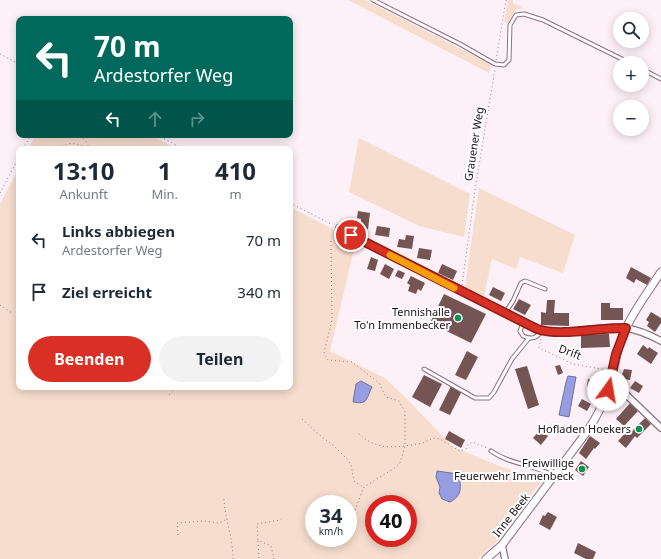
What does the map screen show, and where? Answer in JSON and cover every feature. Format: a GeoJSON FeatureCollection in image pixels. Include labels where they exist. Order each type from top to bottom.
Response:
{"type":"FeatureCollection","features":[{"type":"Feature","properties":{"kind":"street"},"geometry":{"type":"LineString","coordinates":[[339,228],[461,292],[542,331],[556,332],[626,328],[640,331],[661,341]]}},
{"type":"Feature","properties":{"kind":"street","name":"Inne Beek"},"geometry":{"type":"LineString","coordinates":[[486,559],[502,545],[586,433],[597,416],[605,400],[616,354],[626,328],[661,272]]}},
{"type":"Feature","properties":{"kind":"street"},"geometry":{"type":"LineString","coordinates":[[611,380],[661,428]]}},
{"type":"Feature","properties":{"kind":"street"},"geometry":{"type":"LineString","coordinates":[[502,545],[505,559]]}},
{"type":"Feature","properties":{"kind":"lane"},"geometry":{"type":"LineString","coordinates":[[373,0],[460,44],[495,64],[504,65],[509,60],[510,25],[513,18],[520,14],[543,20],[616,56]]}},
{"type":"Feature","properties":{"kind":"lane"},"geometry":{"type":"LineString","coordinates":[[649,72],[661,78]]}},
{"type":"Feature","properties":{"kind":"lane"},"geometry":{"type":"LineString","coordinates":[[505,314],[515,298],[521,283],[525,281],[545,289]]}},
{"type":"Feature","properties":{"kind":"lane"},"geometry":{"type":"LineString","coordinates":[[523,323],[520,332],[523,336],[534,338],[542,331]]}},
{"type":"Feature","properties":{"kind":"lane"},"geometry":{"type":"LineString","coordinates":[[424,369],[475,398],[489,398],[494,392],[512,359],[528,338]]}},
{"type":"Feature","properties":{"kind":"lane"},"geometry":{"type":"LineString","coordinates":[[492,451],[501,458],[538,468],[554,476]]}},
{"type":"Feature","properties":{"kind":"path","name":"Grauener Weg"},"geometry":{"type":"LineString","coordinates":[[461,292],[475,190],[506,0]]}},
{"type":"Feature","properties":{"kind":"path"},"geometry":{"type":"LineString","coordinates":[[0,54],[16,62]]}},
{"type":"Feature","properties":{"kind":"path"},"geometry":{"type":"LineString","coordinates":[[162,138],[178,146]]}},
{"type":"Feature","properties":{"kind":"path"},"geometry":{"type":"LineString","coordinates":[[62,146],[71,144],[80,144],[85,146]]}},
{"type":"Feature","properties":{"kind":"path"},"geometry":{"type":"LineString","coordinates":[[0,193],[16,163]]}},
{"type":"Feature","properties":{"kind":"path"},"geometry":{"type":"LineString","coordinates":[[293,205],[339,228]]}},
{"type":"Feature","properties":{"kind":"path"},"geometry":{"type":"LineString","coordinates":[[331,241],[332,320],[324,353],[328,360],[352,362],[379,383],[386,397],[399,401],[405,412],[405,446],[400,463],[394,469],[364,488],[357,505]]}},
{"type":"Feature","properties":{"kind":"path"},"geometry":{"type":"LineString","coordinates":[[0,305],[12,313]]}},
{"type":"Feature","properties":{"kind":"path","name":"Drift"},"geometry":{"type":"LineString","coordinates":[[542,331],[539,348],[573,364],[613,371]]}},
{"type":"Feature","properties":{"kind":"path"},"geometry":{"type":"LineString","coordinates":[[169,395],[174,390]]}},
{"type":"Feature","properties":{"kind":"path"},"geometry":{"type":"LineString","coordinates":[[302,419],[316,433],[334,446],[348,459],[351,465],[354,481],[364,488]]}},
{"type":"Feature","properties":{"kind":"path"},"geometry":{"type":"LineString","coordinates":[[358,433],[366,440],[380,446],[405,446],[423,443],[433,438],[440,439],[460,450],[466,449],[468,444],[473,442],[488,449]]}},
{"type":"Feature","properties":{"kind":"path"},"geometry":{"type":"LineString","coordinates":[[224,499],[224,509],[233,546],[233,559]]}},
{"type":"Feature","properties":{"kind":"path"},"geometry":{"type":"LineString","coordinates":[[259,559],[257,524],[280,520],[284,517]]}},
{"type":"Feature","properties":{"kind":"path"},"geometry":{"type":"LineString","coordinates":[[178,536],[177,523],[203,521],[219,523],[227,519]]}},
{"type":"Feature","properties":{"kind":"path"},"geometry":{"type":"LineString","coordinates":[[258,540],[271,546],[274,559]]}},
{"type":"Feature","properties":{"kind":"shaded area"},"geometry":{"type":"Polygon","coordinates":[[[348,0],[365,0],[491,64],[489,73],[348,0]]]}},
{"type":"Feature","properties":{"kind":"shaded area"},"geometry":{"type":"Polygon","coordinates":[[[508,0],[513,0],[513,3],[524,8],[515,10],[508,23],[504,22],[508,0]]]}},
{"type":"Feature","properties":{"kind":"shaded area"},"geometry":{"type":"Polygon","coordinates":[[[34,138],[156,138],[171,146],[30,146],[34,138]]]}},
{"type":"Feature","properties":{"kind":"shaded area"},"geometry":{"type":"Polygon","coordinates":[[[359,138],[470,194],[464,237],[419,226],[349,192],[359,138]]]}},
{"type":"Feature","properties":{"kind":"shaded area"},"geometry":{"type":"Polygon","coordinates":[[[16,174],[16,390],[293,390],[293,209],[356,241],[330,351],[385,378],[453,447],[507,469],[543,479],[498,540],[478,559],[0,559],[0,204],[16,174]]]}},
{"type":"Feature","properties":{"kind":"shaded area"},"geometry":{"type":"Polygon","coordinates":[[[479,188],[575,235],[563,273],[520,257],[516,269],[492,259],[484,296],[465,287],[479,188]]]}},
{"type":"Feature","properties":{"kind":"water"},"geometry":{"type":"Polygon","coordinates":[[[568,376],[576,377],[569,417],[559,415],[568,376]]]}},
{"type":"Feature","properties":{"kind":"water"},"geometry":{"type":"Polygon","coordinates":[[[361,381],[372,387],[364,402],[353,402],[356,384],[361,381]]]}},
{"type":"Feature","properties":{"kind":"water"},"geometry":{"type":"Polygon","coordinates":[[[437,471],[458,474],[460,483],[459,494],[450,502],[442,499],[439,493],[440,487],[436,477],[437,471]]]}},
{"type":"Feature","properties":{"kind":"building"},"geometry":{"type":"Polygon","coordinates":[[[358,211],[370,213],[368,229],[360,228],[361,219],[357,218],[358,211]]]}},
{"type":"Feature","properties":{"kind":"building"},"geometry":{"type":"Polygon","coordinates":[[[377,226],[390,228],[389,237],[375,235],[377,226]]]}},
{"type":"Feature","properties":{"kind":"building"},"geometry":{"type":"Polygon","coordinates":[[[406,235],[414,236],[412,249],[397,247],[399,239],[405,240],[406,235]]]}},
{"type":"Feature","properties":{"kind":"building"},"geometry":{"type":"Polygon","coordinates":[[[419,248],[432,250],[430,260],[417,258],[419,248]]]}},
{"type":"Feature","properties":{"kind":"building"},"geometry":{"type":"Polygon","coordinates":[[[371,257],[378,260],[375,271],[367,269],[371,257]]]}},
{"type":"Feature","properties":{"kind":"building"},"geometry":{"type":"Polygon","coordinates":[[[385,264],[394,269],[389,279],[380,274],[385,264]]]}},
{"type":"Feature","properties":{"kind":"building"},"geometry":{"type":"Polygon","coordinates":[[[442,264],[457,271],[453,280],[438,273],[442,264]]]}},
{"type":"Feature","properties":{"kind":"building"},"geometry":{"type":"Polygon","coordinates":[[[631,267],[651,278],[647,285],[636,279],[634,283],[626,278],[631,267]]]}},
{"type":"Feature","properties":{"kind":"building"},"geometry":{"type":"Polygon","coordinates":[[[398,270],[405,273],[402,279],[395,276],[398,270]]]}},
{"type":"Feature","properties":{"kind":"building"},"geometry":{"type":"Polygon","coordinates":[[[411,276],[425,283],[421,291],[418,289],[416,294],[408,291],[410,285],[407,283],[411,276]]]}},
{"type":"Feature","properties":{"kind":"building"},"geometry":{"type":"Polygon","coordinates":[[[493,287],[505,293],[501,301],[489,295],[493,287]]]}},
{"type":"Feature","properties":{"kind":"building","name":"Tennishalle To'n Immenbecker"},"geometry":{"type":"Polygon","coordinates":[[[444,294],[486,314],[471,343],[430,323],[444,294]]]}},
{"type":"Feature","properties":{"kind":"building"},"geometry":{"type":"Polygon","coordinates":[[[519,299],[531,305],[525,315],[513,309],[519,299]]]}},
{"type":"Feature","properties":{"kind":"building"},"geometry":{"type":"Polygon","coordinates":[[[547,300],[555,300],[554,313],[569,313],[569,326],[541,325],[541,312],[546,313],[547,300]]]}},
{"type":"Feature","properties":{"kind":"building"},"geometry":{"type":"Polygon","coordinates":[[[601,303],[610,303],[610,308],[623,308],[623,320],[601,320],[601,303]]]}},
{"type":"Feature","properties":{"kind":"building"},"geometry":{"type":"Polygon","coordinates":[[[651,312],[661,318],[661,323],[655,332],[647,326],[649,322],[646,320],[651,312]]]}},
{"type":"Feature","properties":{"kind":"building"},"geometry":{"type":"Polygon","coordinates":[[[609,334],[610,347],[581,348],[581,335],[609,334]]]}},
{"type":"Feature","properties":{"kind":"building"},"geometry":{"type":"Polygon","coordinates":[[[643,345],[658,353],[651,364],[637,354],[643,345]]]}},
{"type":"Feature","properties":{"kind":"building"},"geometry":{"type":"Polygon","coordinates":[[[467,351],[478,357],[466,380],[455,375],[467,351]]]}},
{"type":"Feature","properties":{"kind":"building"},"geometry":{"type":"Polygon","coordinates":[[[560,365],[563,373],[558,375],[555,366],[560,365]]]}},
{"type":"Feature","properties":{"kind":"building"},"geometry":{"type":"Polygon","coordinates":[[[527,366],[539,405],[528,409],[515,369],[527,366]]]}},
{"type":"Feature","properties":{"kind":"building"},"geometry":{"type":"Polygon","coordinates":[[[624,369],[632,370],[630,380],[623,379],[624,376],[622,375],[624,369]]]}},
{"type":"Feature","properties":{"kind":"building"},"geometry":{"type":"Polygon","coordinates":[[[424,375],[442,384],[430,407],[412,397],[424,375]]]}},
{"type":"Feature","properties":{"kind":"building"},"geometry":{"type":"Polygon","coordinates":[[[588,379],[599,381],[598,389],[587,386],[588,379]]]}},
{"type":"Feature","properties":{"kind":"building"},"geometry":{"type":"Polygon","coordinates":[[[635,381],[643,386],[639,393],[630,388],[635,381]]]}},
{"type":"Feature","properties":{"kind":"building"},"geometry":{"type":"Polygon","coordinates":[[[451,386],[462,391],[450,415],[439,410],[451,386]]]}},
{"type":"Feature","properties":{"kind":"building"},"geometry":{"type":"Polygon","coordinates":[[[582,399],[591,404],[587,411],[578,406],[582,399]]]}},
{"type":"Feature","properties":{"kind":"building"},"geometry":{"type":"Polygon","coordinates":[[[631,402],[639,410],[624,426],[616,419],[631,402]]]}},
{"type":"Feature","properties":{"kind":"building"},"geometry":{"type":"Polygon","coordinates":[[[645,418],[651,424],[637,438],[635,436],[626,448],[618,441],[628,430],[631,432],[645,418]]]}},
{"type":"Feature","properties":{"kind":"building"},"geometry":{"type":"Polygon","coordinates":[[[540,430],[548,436],[541,445],[533,438],[540,430]]]}},
{"type":"Feature","properties":{"kind":"building"},"geometry":{"type":"Polygon","coordinates":[[[449,431],[465,440],[461,448],[445,439],[449,431]]]}},
{"type":"Feature","properties":{"kind":"building"},"geometry":{"type":"Polygon","coordinates":[[[590,436],[600,443],[595,449],[594,448],[586,459],[579,453],[590,436]]]}},
{"type":"Feature","properties":{"kind":"building","name":"Freiwillige Feuerwehr Immenbeck"},"geometry":{"type":"Polygon","coordinates":[[[581,461],[589,467],[583,476],[575,470],[581,461]]]}},
{"type":"Feature","properties":{"kind":"building"},"geometry":{"type":"Polygon","coordinates":[[[548,512],[557,517],[550,530],[539,524],[543,515],[545,516],[548,512]]]}},
{"type":"Feature","properties":{"kind":"building"},"geometry":{"type":"Polygon","coordinates":[[[578,543],[596,552],[593,559],[586,559],[574,553],[578,543]]]}},
{"type":"Feature","properties":{"kind":"slow traffic"},"geometry":{"type":"LineString","coordinates":[[390,255],[454,288]]}},
{"type":"Feature","properties":{"kind":"place","name":"Tennishalle To'n Immenbecker"},"geometry":{"type":"Point","coordinates":[458,318]}},
{"type":"Feature","properties":{"kind":"place","name":"Hofladen Hoekers"},"geometry":{"type":"Point","coordinates":[639,429]}},
{"type":"Feature","properties":{"kind":"place","name":"Freiwillige Feuerwehr Immenbeck"},"geometry":{"type":"Point","coordinates":[582,469]}},
{"type":"Feature","properties":{"kind":"route"},"geometry":{"type":"LineString","coordinates":[[351,235],[461,292],[542,331],[556,332],[626,328],[616,354],[608,390]]}}]}
